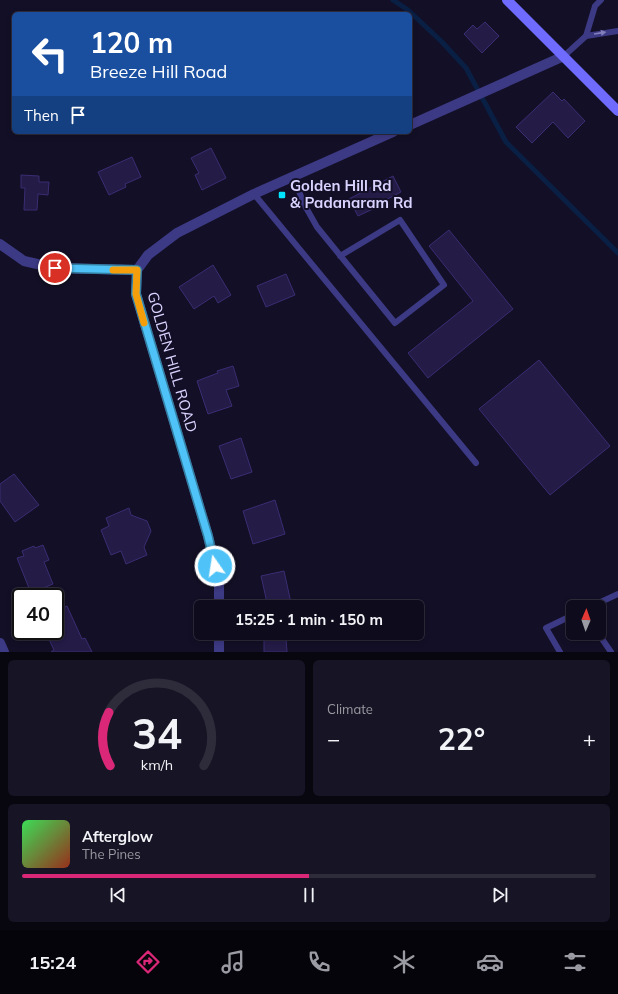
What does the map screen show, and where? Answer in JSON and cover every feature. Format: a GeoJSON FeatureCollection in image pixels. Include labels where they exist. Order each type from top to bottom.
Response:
{"type":"FeatureCollection","features":[{"type":"Feature","properties":{"kind":"main road"},"geometry":{"type":"LineString","coordinates":[[506,0],[618,110]]}},
{"type":"Feature","properties":{"kind":"street"},"geometry":{"type":"LineString","coordinates":[[412,123],[564,56]]}},
{"type":"Feature","properties":{"kind":"street"},"geometry":{"type":"LineString","coordinates":[[0,244],[24,261],[55,268],[137,270],[148,255],[176,233],[254,194],[388,134]]}},
{"type":"Feature","properties":{"kind":"street","name":"GOLDEN HILL ROAD"},"geometry":{"type":"LineString","coordinates":[[137,270],[136,294],[208,536],[219,581],[219,600]]}},
{"type":"Feature","properties":{"kind":"street"},"geometry":{"type":"LineString","coordinates":[[219,640],[219,652]]}},
{"type":"Feature","properties":{"kind":"street"},"geometry":{"type":"LineString","coordinates":[[0,643],[4,652]]}},
{"type":"Feature","properties":{"kind":"lane"},"geometry":{"type":"LineString","coordinates":[[564,56],[586,36],[595,6],[601,0]]}},
{"type":"Feature","properties":{"kind":"lane"},"geometry":{"type":"LineString","coordinates":[[586,36],[618,31]]}},
{"type":"Feature","properties":{"kind":"lane"},"geometry":{"type":"LineString","coordinates":[[293,176],[304,204],[317,227],[340,256],[395,323],[444,285],[400,220],[340,256]]}},
{"type":"Feature","properties":{"kind":"lane"},"geometry":{"type":"LineString","coordinates":[[254,194],[476,463]]}},
{"type":"Feature","properties":{"kind":"lane"},"geometry":{"type":"LineString","coordinates":[[605,600],[618,594]]}},
{"type":"Feature","properties":{"kind":"lane"},"geometry":{"type":"LineString","coordinates":[[560,652],[546,628],[566,618]]}},
{"type":"Feature","properties":{"kind":"lane"},"geometry":{"type":"LineString","coordinates":[[603,640],[611,652]]}},
{"type":"Feature","properties":{"kind":"building"},"geometry":{"type":"Polygon","coordinates":[[[485,22],[499,36],[482,53],[464,34],[473,25],[477,29],[485,22]]]}},
{"type":"Feature","properties":{"kind":"building"},"geometry":{"type":"Polygon","coordinates":[[[553,92],[562,101],[564,99],[585,121],[568,138],[553,122],[532,143],[516,127],[553,92]]]}},
{"type":"Feature","properties":{"kind":"building"},"geometry":{"type":"Polygon","coordinates":[[[211,148],[226,178],[202,190],[195,175],[199,173],[191,158],[211,148]]]}},
{"type":"Feature","properties":{"kind":"building"},"geometry":{"type":"Polygon","coordinates":[[[132,157],[141,177],[125,184],[126,187],[109,195],[98,172],[132,157]]]}},
{"type":"Feature","properties":{"kind":"building"},"geometry":{"type":"Polygon","coordinates":[[[21,175],[39,176],[39,182],[49,182],[48,195],[38,194],[37,210],[24,210],[25,188],[21,188],[21,175]]]}},
{"type":"Feature","properties":{"kind":"building"},"geometry":{"type":"Polygon","coordinates":[[[393,176],[401,192],[374,206],[375,208],[358,216],[349,199],[393,176]]]}},
{"type":"Feature","properties":{"kind":"building"},"geometry":{"type":"Polygon","coordinates":[[[449,230],[513,309],[428,378],[408,353],[473,301],[429,246],[449,230]]]}},
{"type":"Feature","properties":{"kind":"building"},"geometry":{"type":"Polygon","coordinates":[[[213,265],[231,295],[218,303],[214,296],[194,309],[179,287],[213,265]]]}},
{"type":"Feature","properties":{"kind":"building"},"geometry":{"type":"Polygon","coordinates":[[[286,274],[295,295],[266,307],[257,286],[286,274]]]}},
{"type":"Feature","properties":{"kind":"building"},"geometry":{"type":"Polygon","coordinates":[[[539,360],[610,446],[550,495],[479,409],[539,360]]]}},
{"type":"Feature","properties":{"kind":"building"},"geometry":{"type":"Polygon","coordinates":[[[233,366],[239,386],[226,390],[232,406],[208,414],[197,381],[218,373],[217,371],[233,366]]]}},
{"type":"Feature","properties":{"kind":"building"},"geometry":{"type":"Polygon","coordinates":[[[241,438],[252,472],[231,479],[219,446],[241,438]]]}},
{"type":"Feature","properties":{"kind":"building"},"geometry":{"type":"Polygon","coordinates":[[[14,474],[39,505],[15,522],[0,501],[0,484],[14,474]]]}},
{"type":"Feature","properties":{"kind":"building"},"geometry":{"type":"Polygon","coordinates":[[[275,500],[285,534],[253,544],[243,511],[275,500]]]}},
{"type":"Feature","properties":{"kind":"building"},"geometry":{"type":"Polygon","coordinates":[[[129,508],[131,515],[147,521],[151,531],[144,547],[147,555],[126,564],[121,551],[111,555],[101,530],[109,526],[106,518],[129,508]]]}},
{"type":"Feature","properties":{"kind":"building"},"geometry":{"type":"Polygon","coordinates":[[[43,545],[49,560],[44,562],[53,584],[43,588],[29,588],[17,558],[24,556],[22,551],[34,546],[35,548],[43,545]]]}},
{"type":"Feature","properties":{"kind":"building"},"geometry":{"type":"Polygon","coordinates":[[[284,571],[290,600],[266,600],[261,576],[284,571]]]}},
{"type":"Feature","properties":{"kind":"building"},"geometry":{"type":"Polygon","coordinates":[[[67,606],[82,639],[85,638],[92,652],[51,652],[54,650],[49,640],[64,640],[64,608],[67,606]]]}},
{"type":"Feature","properties":{"kind":"building"},"geometry":{"type":"Polygon","coordinates":[[[264,640],[286,640],[287,652],[264,652],[264,640]]]}},
{"type":"Feature","properties":{"kind":"waterway"},"geometry":{"type":"LineString","coordinates":[[393,0],[410,12]]}},
{"type":"Feature","properties":{"kind":"waterway"},"geometry":{"type":"LineString","coordinates":[[412,14],[442,42],[466,68],[506,142],[618,253]]}},
{"type":"Feature","properties":{"kind":"slow traffic"},"geometry":{"type":"LineString","coordinates":[[113,270],[137,270],[136,294],[144,323]]}},
{"type":"Feature","properties":{"kind":"place","name":"Golden Hill Rd & Padanaram Rd"},"geometry":{"type":"Point","coordinates":[282,195]}},
{"type":"Feature","properties":{"kind":"route"},"geometry":{"type":"LineString","coordinates":[[55,268],[137,270],[136,294],[208,536],[215,566]]}}]}
